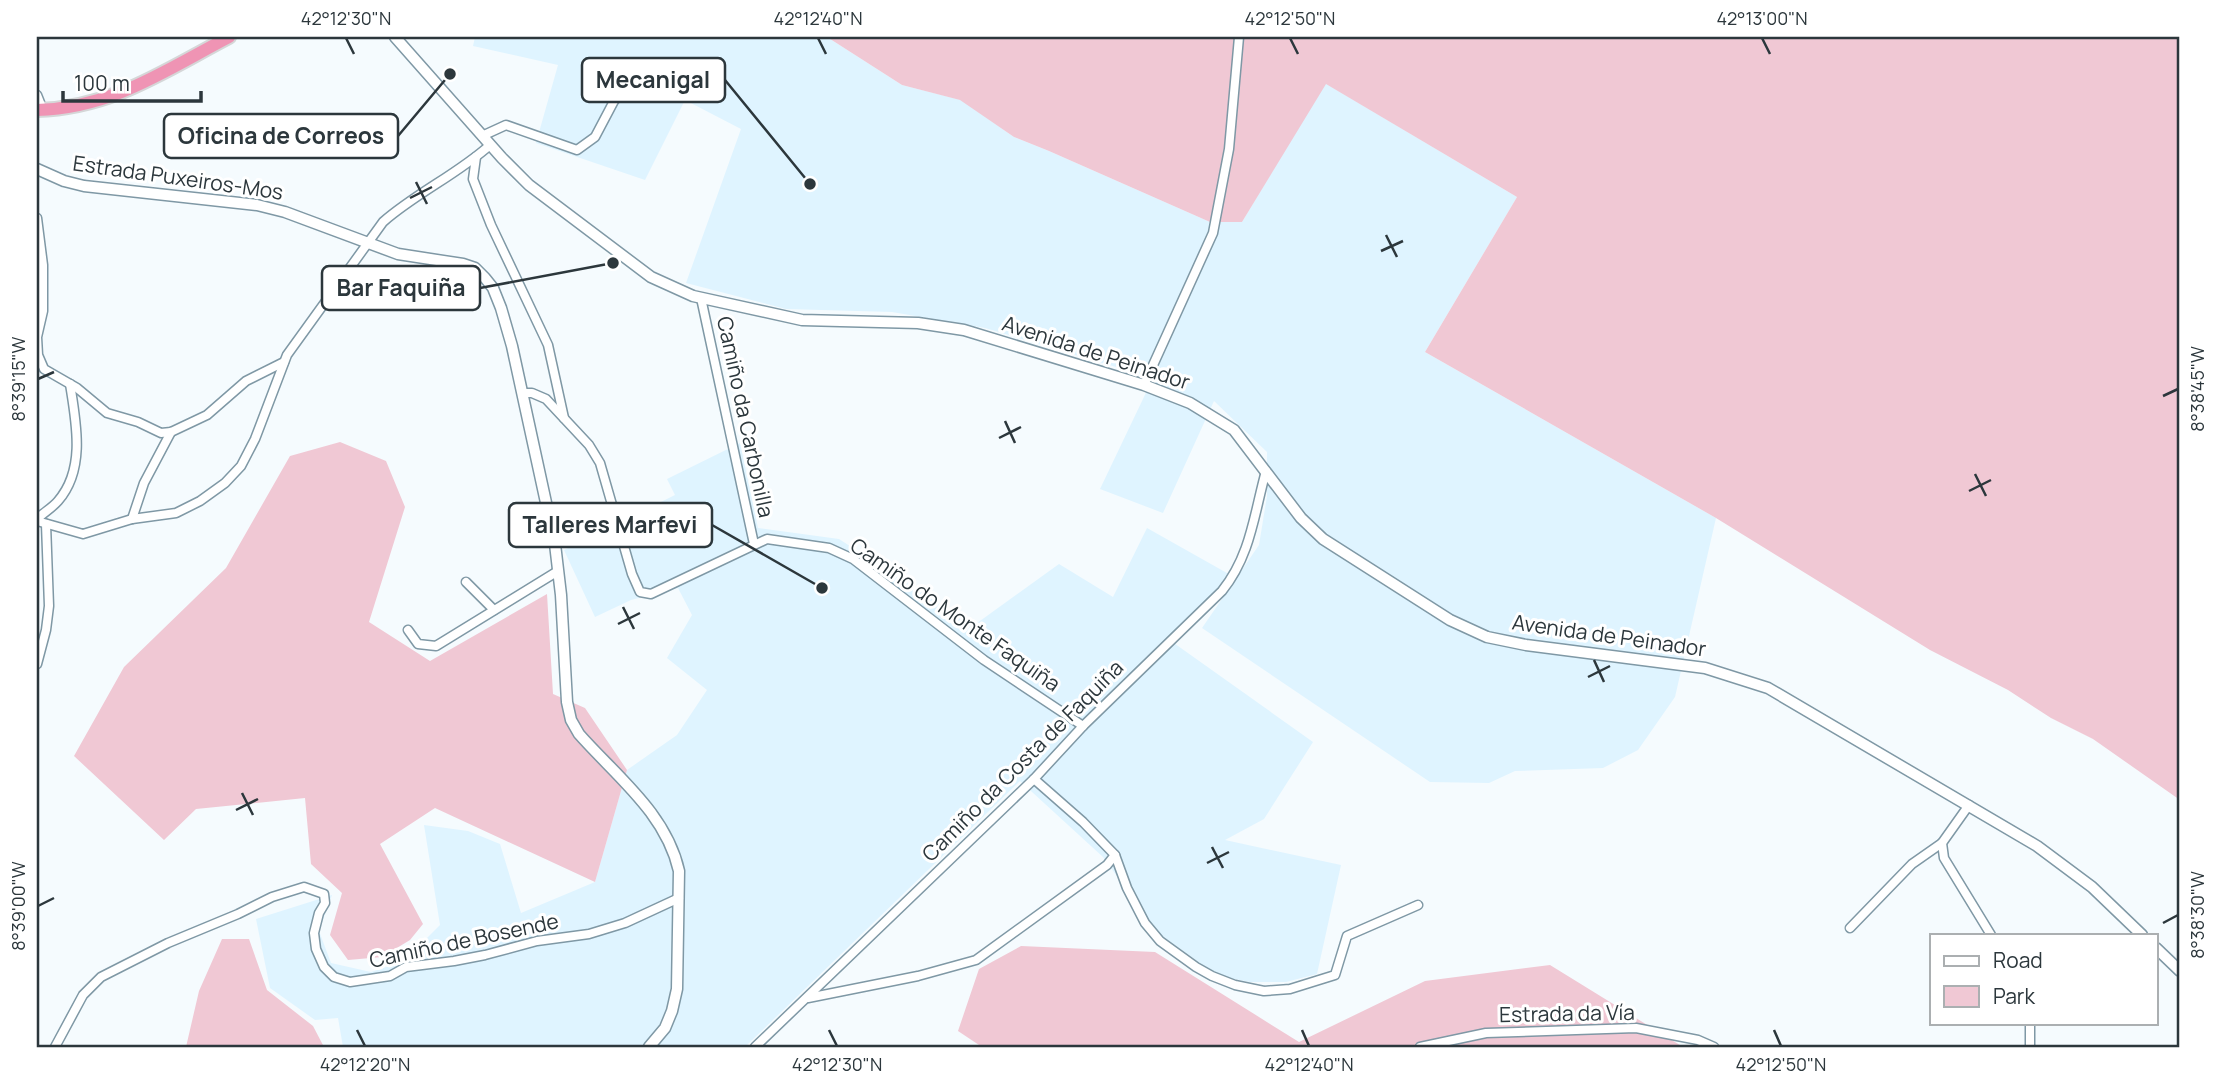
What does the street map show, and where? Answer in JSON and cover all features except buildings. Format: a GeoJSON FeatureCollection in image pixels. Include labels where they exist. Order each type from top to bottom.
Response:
{"type":"FeatureCollection","features":[{"type":"Feature","properties":{"kind":"highway"},"geometry":{"type":"LineString","coordinates":[[40,110],[84,105],[122,93],[229,37]]}},
{"type":"Feature","properties":{"kind":"street","name":"Avenida de Peinador"},"geometry":{"type":"LineString","coordinates":[[395,37],[529,185],[651,277],[701,298],[802,320],[918,323],[964,330],[1144,385],[1190,403],[1234,430],[1301,518],[1323,538],[1450,620],[1487,637],[1525,645],[1705,668],[1768,688],[2048,854],[2092,887],[2141,934]]}},
{"type":"Feature","properties":{"kind":"street"},"geometry":{"type":"LineString","coordinates":[[1144,385],[1213,233],[1228,149],[1239,37]]}},
{"type":"Feature","properties":{"kind":"street"},"geometry":{"type":"LineString","coordinates":[[482,135],[506,125],[577,150],[595,137],[614,101],[626,86]]}},
{"type":"Feature","properties":{"kind":"street"},"geometry":{"type":"LineString","coordinates":[[37,94],[40,110]]}},
{"type":"Feature","properties":{"kind":"street"},"geometry":{"type":"LineString","coordinates":[[40,522],[83,534],[132,519],[176,513],[200,501],[225,483],[241,466],[255,439],[287,355],[383,222],[398,209],[476,158],[490,145]]}},
{"type":"Feature","properties":{"kind":"street"},"geometry":{"type":"LineString","coordinates":[[476,158],[473,179],[491,225],[548,345],[564,418]]}},
{"type":"Feature","properties":{"kind":"street","name":"Estrada Puxeiros-Mos"},"geometry":{"type":"LineString","coordinates":[[37,169],[64,181],[84,186],[257,205],[285,212],[419,259],[475,268],[493,288],[501,308],[522,393],[555,544],[567,702],[571,720],[586,742],[620,775],[643,803],[667,837],[676,856],[679,871],[677,989],[673,1011],[665,1028],[649,1047]]}},
{"type":"Feature","properties":{"kind":"street"},"geometry":{"type":"LineString","coordinates":[[37,218],[43,265],[43,311],[37,337],[38,355],[44,369],[70,384],[107,414],[138,422],[161,433],[170,432],[207,415],[246,381],[284,362]]}},
{"type":"Feature","properties":{"kind":"street","name":"Camiño da Carbonilla"},"geometry":{"type":"LineString","coordinates":[[701,298],[754,544]]}},
{"type":"Feature","properties":{"kind":"street"},"geometry":{"type":"LineString","coordinates":[[37,664],[49,606],[40,522],[62,494],[76,459],[77,444],[70,384]]}},
{"type":"Feature","properties":{"kind":"street","name":"Camiño do Monte Faquiña"},"geometry":{"type":"LineString","coordinates":[[522,393],[533,393],[546,399],[589,445],[600,463],[632,574],[640,592],[651,594],[767,539],[829,548],[853,559],[984,660],[1083,726]]}},
{"type":"Feature","properties":{"kind":"street"},"geometry":{"type":"LineString","coordinates":[[132,519],[144,483],[170,432]]}},
{"type":"Feature","properties":{"kind":"street","name":"Camiño da Costa de Faquiña"},"geometry":{"type":"LineString","coordinates":[[755,1047],[1034,779],[1083,726],[1222,591],[1234,577],[1247,550],[1266,471]]}},
{"type":"Feature","properties":{"kind":"street"},"geometry":{"type":"LineString","coordinates":[[408,630],[418,644],[436,646],[558,571]]}},
{"type":"Feature","properties":{"kind":"street"},"geometry":{"type":"LineString","coordinates":[[466,582],[494,610]]}},
{"type":"Feature","properties":{"kind":"street"},"geometry":{"type":"LineString","coordinates":[[1034,779],[1083,822],[1115,855],[1139,911],[1160,941],[1212,976],[1235,985],[1264,991],[1290,989],[1335,975],[1347,936],[1418,905]]}},
{"type":"Feature","properties":{"kind":"street"},"geometry":{"type":"LineString","coordinates":[[1850,928],[1912,864],[1942,843],[1969,805]]}},
{"type":"Feature","properties":{"kind":"street"},"geometry":{"type":"LineString","coordinates":[[1942,843],[1944,858],[1990,934]]}},
{"type":"Feature","properties":{"kind":"street"},"geometry":{"type":"LineString","coordinates":[[808,998],[918,976],[976,960],[1096,873],[1115,855]]}},
{"type":"Feature","properties":{"kind":"street","name":"Camiño de Bosende"},"geometry":{"type":"LineString","coordinates":[[55,1047],[83,995],[101,977],[168,943],[272,897],[304,887],[324,894],[325,903],[319,913],[314,933],[316,950],[324,967],[334,977],[350,982],[390,976],[406,967],[485,956],[537,941],[589,934],[625,923],[679,898]]}},
{"type":"Feature","properties":{"kind":"street"},"geometry":{"type":"LineString","coordinates":[[2158,950],[2180,971]]}},
{"type":"Feature","properties":{"kind":"street"},"geometry":{"type":"LineString","coordinates":[[2030,1024],[2030,1047]]}},
{"type":"Feature","properties":{"kind":"street","name":"Estrada da Vía"},"geometry":{"type":"LineString","coordinates":[[1420,1047],[1486,1033],[1636,1028],[1698,1040],[1712,1047]]}},
{"type":"Feature","properties":{"kind":"shaded area"},"geometry":{"type":"Polygon","coordinates":[[[475,37],[827,37],[902,85],[961,100],[1014,137],[1210,222],[1242,222],[1325,83],[1517,197],[1425,352],[1716,518],[1675,697],[1638,750],[1603,768],[1515,771],[1489,783],[1430,782],[1202,628],[1259,545],[1267,496],[1267,452],[1214,401],[1163,513],[1100,489],[1153,378],[985,328],[892,312],[786,309],[686,283],[741,129],[685,100],[645,180],[536,143],[558,65],[473,46],[475,37]]]}},
{"type":"Feature","properties":{"kind":"shaded area"},"geometry":{"type":"Polygon","coordinates":[[[740,443],[758,528],[839,539],[973,626],[1059,564],[1113,597],[1147,528],[1234,577],[1171,641],[1313,742],[1264,819],[1225,840],[1341,865],[1317,974],[1286,982],[1250,982],[1218,976],[1158,933],[1103,857],[1020,781],[745,1047],[343,1047],[338,1018],[315,1020],[270,988],[256,919],[332,895],[319,931],[331,963],[371,972],[404,961],[440,925],[424,825],[468,831],[500,844],[521,913],[595,882],[627,770],[677,735],[707,690],[667,658],[692,615],[678,588],[631,600],[595,617],[564,550],[675,495],[667,479],[740,443]]]}},
{"type":"Feature","properties":{"kind":"green space"},"geometry":{"type":"Polygon","coordinates":[[[827,37],[2180,37],[2180,800],[2093,739],[2051,718],[2008,690],[1930,650],[1716,518],[1425,352],[1517,197],[1326,84],[1242,222],[1210,222],[1014,137],[960,100],[902,85],[827,37]]]}},
{"type":"Feature","properties":{"kind":"green space"},"geometry":{"type":"Polygon","coordinates":[[[340,442],[386,461],[405,507],[369,622],[430,661],[547,594],[553,694],[585,708],[627,770],[595,882],[435,808],[380,844],[423,924],[410,940],[382,957],[348,960],[330,935],[342,893],[311,864],[305,798],[196,809],[164,840],[74,756],[124,667],[226,568],[290,456],[340,442]]]}},
{"type":"Feature","properties":{"kind":"green space"},"geometry":{"type":"Polygon","coordinates":[[[222,939],[249,939],[267,990],[313,1026],[324,1047],[186,1047],[199,991],[222,939]]]}},
{"type":"Feature","properties":{"kind":"green space"},"geometry":{"type":"Polygon","coordinates":[[[1021,946],[1155,952],[1299,1042],[1425,981],[1550,965],[1683,1047],[982,1047],[958,1031],[979,969],[1021,946]]]}},
{"type":"Feature","properties":{"kind":"place","name":"Oficina de Correos"},"geometry":{"type":"Point","coordinates":[450,74]}},
{"type":"Feature","properties":{"kind":"place","name":"Mecanigal"},"geometry":{"type":"Point","coordinates":[810,184]}},
{"type":"Feature","properties":{"kind":"place","name":"Bar Faquiña"},"geometry":{"type":"Point","coordinates":[613,263]}},
{"type":"Feature","properties":{"kind":"place","name":"Talleres Marfevi"},"geometry":{"type":"Point","coordinates":[822,588]}}]}
